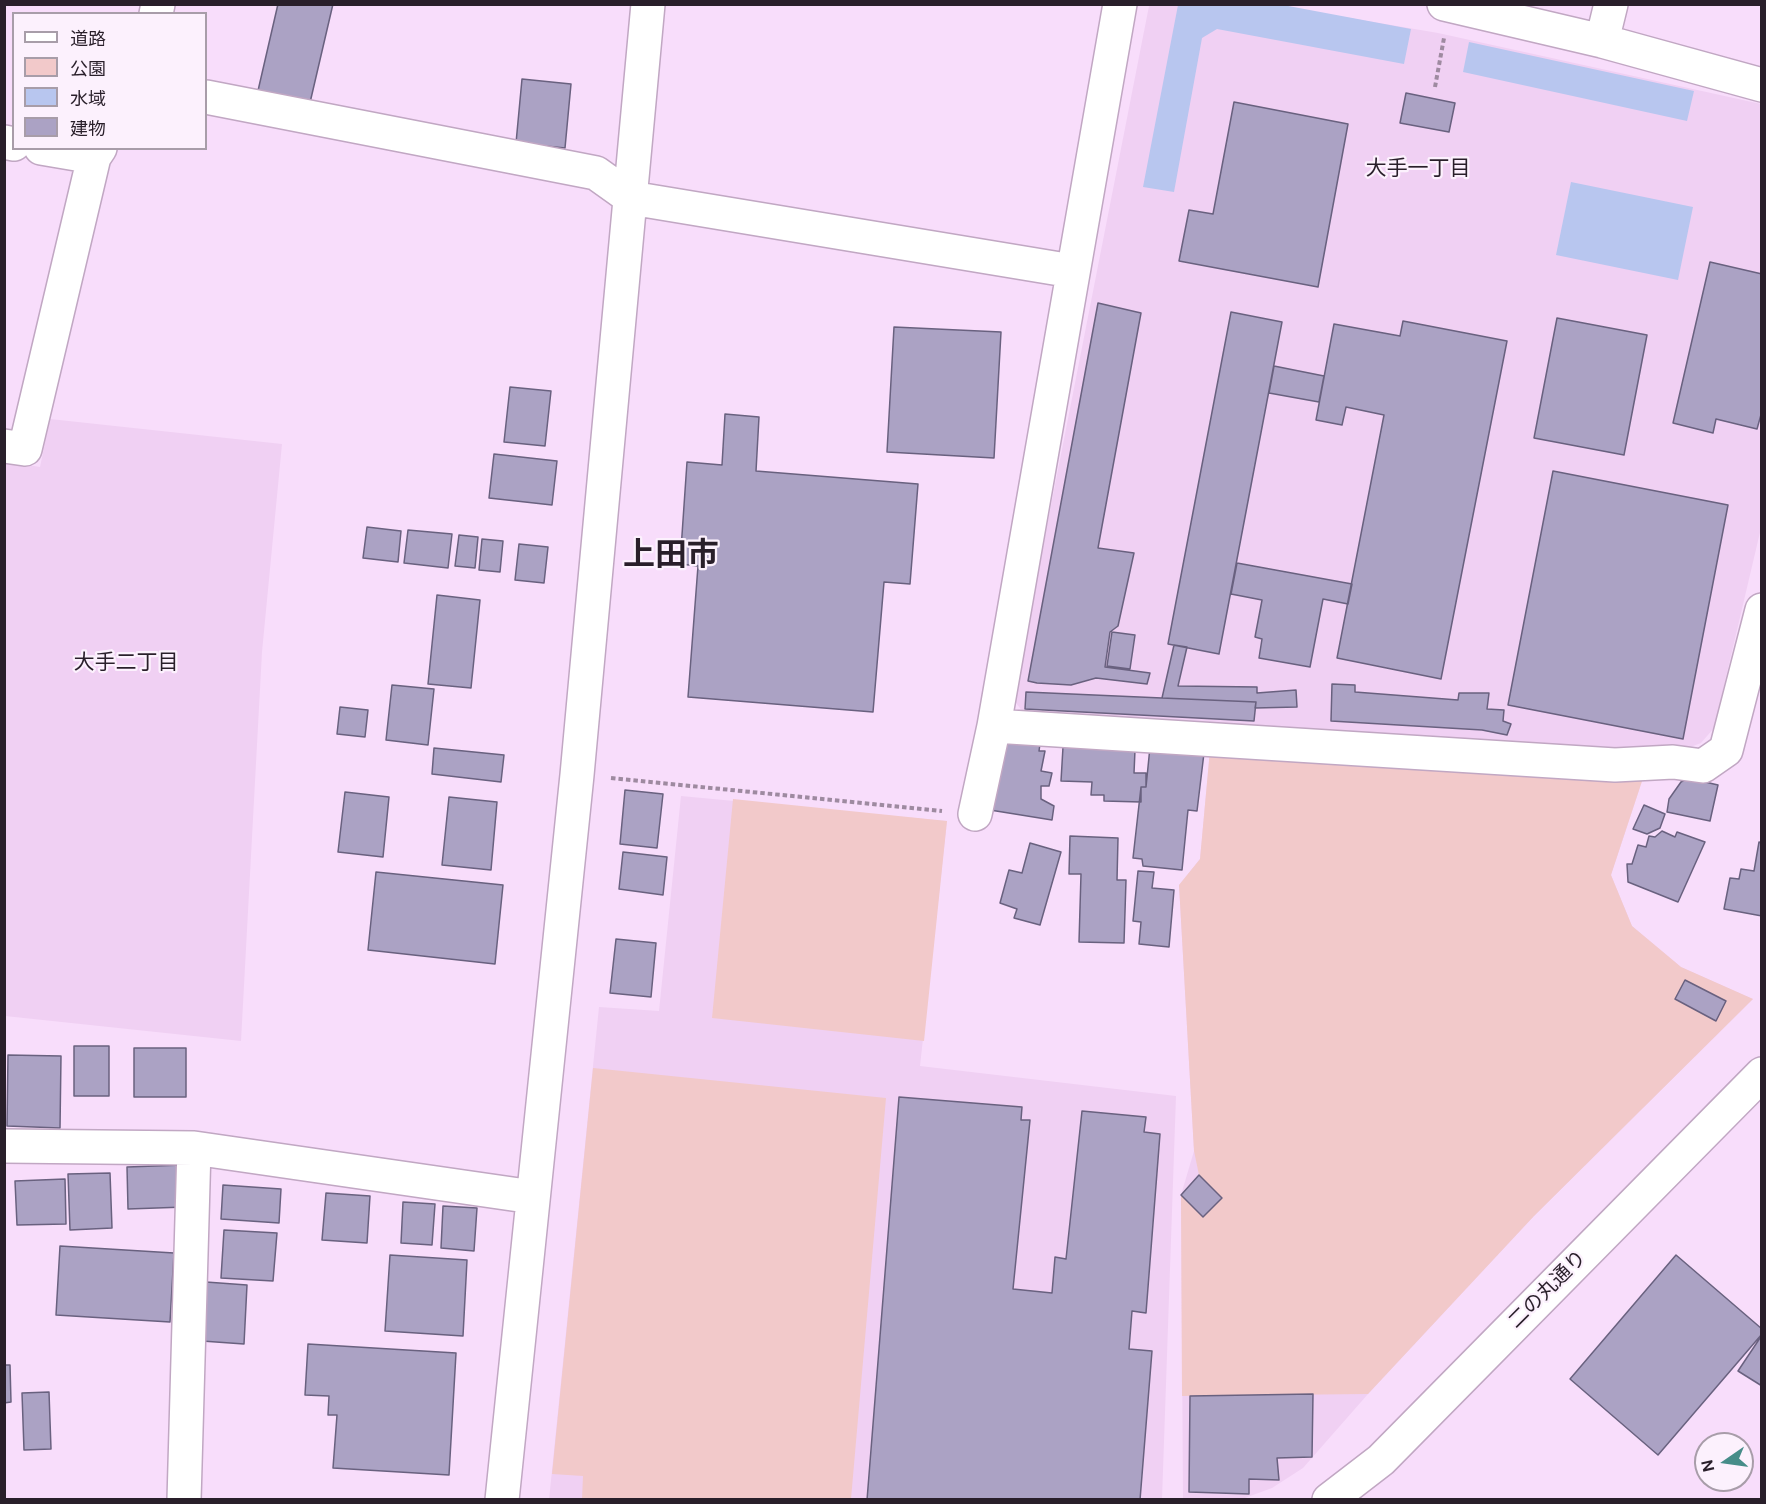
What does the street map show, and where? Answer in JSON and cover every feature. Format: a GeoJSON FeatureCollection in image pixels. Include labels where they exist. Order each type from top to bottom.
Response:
{"type":"FeatureCollection","features":[{"type":"Feature","properties":{"kind":"street"},"geometry":{"type":"LineString","coordinates":[[502,1500],[578,764],[648,4]]}},
{"type":"Feature","properties":{"kind":"street"},"geometry":{"type":"LineString","coordinates":[[975,814],[994,726],[1120,4]]}},
{"type":"Feature","properties":{"kind":"street"},"geometry":{"type":"LineString","coordinates":[[1602,41],[1611,4]]}},
{"type":"Feature","properties":{"kind":"street"},"geometry":{"type":"LineString","coordinates":[[1448,5],[1602,41],[1761,85]]}},
{"type":"Feature","properties":{"kind":"street"},"geometry":{"type":"LineString","coordinates":[[207,97],[596,173],[631,198],[1072,271]]}},
{"type":"Feature","properties":{"kind":"street"},"geometry":{"type":"LineString","coordinates":[[4,446],[25,449],[97,153],[63,150]]}},
{"type":"Feature","properties":{"kind":"street"},"geometry":{"type":"LineString","coordinates":[[994,726],[1615,765],[1673,762],[1703,766],[1726,750],[1761,610]]}},
{"type":"Feature","properties":{"kind":"street","name":"二の丸通り"},"geometry":{"type":"LineString","coordinates":[[1329,1500],[1381,1461],[1759,1081]]}},
{"type":"Feature","properties":{"kind":"street"},"geometry":{"type":"LineString","coordinates":[[4,1146],[194,1148],[533,1197]]}},
{"type":"Feature","properties":{"kind":"street"},"geometry":{"type":"LineString","coordinates":[[184,1500],[194,1148]]}},
{"type":"Feature","properties":{"kind":"path"},"geometry":{"type":"LineString","coordinates":[[1435,87],[1448,5]]}},
{"type":"Feature","properties":{"kind":"path"},"geometry":{"type":"LineString","coordinates":[[611,778],[975,814]]}},
{"type":"Feature","properties":{"kind":"shaded area"},"geometry":{"type":"Polygon","coordinates":[[[1152,4],[1274,5],[1438,33],[1761,104],[1761,528],[1714,728],[1701,743],[1648,763],[1611,875],[1632,926],[1681,967],[1753,999],[1534,1216],[1368,1394],[1303,1468],[1272,1488],[1242,1499],[1183,1499],[1181,1195],[1194,1151],[1179,885],[1200,859],[1211,739],[1026,716],[1013,699],[1149,6],[1152,4]]]}},
{"type":"Feature","properties":{"kind":"shaded area"},"geometry":{"type":"Polygon","coordinates":[[[50,419],[282,444],[262,652],[241,1041],[5,1016],[4,461],[40,467],[50,419]]]}},
{"type":"Feature","properties":{"kind":"shaded area"},"geometry":{"type":"Polygon","coordinates":[[[681,796],[947,821],[920,1066],[1176,1096],[1162,1499],[549,1500],[599,1007],[659,1011],[681,796]]]}},
{"type":"Feature","properties":{"kind":"green space"},"geometry":{"type":"Polygon","coordinates":[[[1211,739],[1648,763],[1611,875],[1632,926],[1681,967],[1753,999],[1534,1216],[1368,1394],[1182,1396],[1181,1195],[1203,1217],[1222,1198],[1199,1175],[1194,1151],[1179,885],[1200,859],[1211,739]]]}},
{"type":"Feature","properties":{"kind":"green space"},"geometry":{"type":"Polygon","coordinates":[[[733,799],[947,821],[924,1041],[712,1018],[733,799]]]}},
{"type":"Feature","properties":{"kind":"green space"},"geometry":{"type":"Polygon","coordinates":[[[593,1068],[886,1098],[851,1499],[582,1499],[583,1476],[552,1474],[593,1068]]]}},
{"type":"Feature","properties":{"kind":"water"},"geometry":{"type":"Polygon","coordinates":[[[1178,5],[1283,5],[1411,29],[1404,64],[1217,29],[1202,38],[1174,192],[1143,187],[1178,5]]]}},
{"type":"Feature","properties":{"kind":"water"},"geometry":{"type":"Polygon","coordinates":[[[1469,42],[1694,91],[1687,121],[1463,72],[1469,42]]]}},
{"type":"Feature","properties":{"kind":"water"},"geometry":{"type":"Polygon","coordinates":[[[1571,182],[1693,207],[1678,280],[1556,255],[1571,182]]]}},
{"type":"Feature","properties":{"kind":"building"},"geometry":{"type":"Polygon","coordinates":[[[278,4],[333,4],[309,107],[257,95],[278,4]]]}},
{"type":"Feature","properties":{"kind":"building"},"geometry":{"type":"Polygon","coordinates":[[[522,79],[571,84],[565,148],[516,143],[522,79]]]}},
{"type":"Feature","properties":{"kind":"building"},"geometry":{"type":"Polygon","coordinates":[[[1406,93],[1455,103],[1449,132],[1400,123],[1406,93]]]}},
{"type":"Feature","properties":{"kind":"building"},"geometry":{"type":"Polygon","coordinates":[[[1234,102],[1348,124],[1318,287],[1179,261],[1189,210],[1213,214],[1234,102]]]}},
{"type":"Feature","properties":{"kind":"building"},"geometry":{"type":"Polygon","coordinates":[[[1710,262],[1762,274],[1762,411],[1757,429],[1716,419],[1713,433],[1673,423],[1710,262]]]}},
{"type":"Feature","properties":{"kind":"building"},"geometry":{"type":"Polygon","coordinates":[[[1098,303],[1141,313],[1098,548],[1134,553],[1118,626],[1110,632],[1105,667],[1150,673],[1147,684],[1096,678],[1071,685],[1037,683],[1028,681],[1098,303]]]}},
{"type":"Feature","properties":{"kind":"building"},"geometry":{"type":"Polygon","coordinates":[[[1231,312],[1282,322],[1219,654],[1168,644],[1231,312]]]}},
{"type":"Feature","properties":{"kind":"building"},"geometry":{"type":"Polygon","coordinates":[[[1557,318],[1647,335],[1624,455],[1534,438],[1557,318]]]}},
{"type":"Feature","properties":{"kind":"building"},"geometry":{"type":"Polygon","coordinates":[[[1403,321],[1507,341],[1441,679],[1337,658],[1384,415],[1346,407],[1342,425],[1316,420],[1334,324],[1400,336],[1403,321]]]}},
{"type":"Feature","properties":{"kind":"building"},"geometry":{"type":"Polygon","coordinates":[[[894,327],[1001,332],[994,458],[887,452],[894,327]]]}},
{"type":"Feature","properties":{"kind":"building"},"geometry":{"type":"Polygon","coordinates":[[[1274,366],[1324,376],[1319,402],[1269,393],[1274,366]]]}},
{"type":"Feature","properties":{"kind":"building"},"geometry":{"type":"Polygon","coordinates":[[[510,387],[551,391],[545,446],[504,442],[510,387]]]}},
{"type":"Feature","properties":{"kind":"building"},"geometry":{"type":"Polygon","coordinates":[[[725,414],[759,417],[756,471],[918,484],[910,584],[884,582],[873,712],[688,697],[698,566],[680,564],[687,462],[722,465],[725,414]]]}},
{"type":"Feature","properties":{"kind":"building"},"geometry":{"type":"Polygon","coordinates":[[[494,454],[557,461],[552,505],[489,498],[494,454]]]}},
{"type":"Feature","properties":{"kind":"building"},"geometry":{"type":"Polygon","coordinates":[[[1553,471],[1728,505],[1683,739],[1508,705],[1553,471]]]}},
{"type":"Feature","properties":{"kind":"building"},"geometry":{"type":"Polygon","coordinates":[[[367,527],[401,531],[398,562],[363,558],[367,527]]]}},
{"type":"Feature","properties":{"kind":"building"},"geometry":{"type":"Polygon","coordinates":[[[408,530],[452,534],[448,568],[404,563],[408,530]]]}},
{"type":"Feature","properties":{"kind":"building"},"geometry":{"type":"Polygon","coordinates":[[[459,535],[478,537],[475,568],[455,566],[459,535]]]}},
{"type":"Feature","properties":{"kind":"building"},"geometry":{"type":"Polygon","coordinates":[[[482,539],[503,541],[500,572],[479,570],[482,539]]]}},
{"type":"Feature","properties":{"kind":"building"},"geometry":{"type":"Polygon","coordinates":[[[519,544],[548,547],[544,583],[515,580],[519,544]]]}},
{"type":"Feature","properties":{"kind":"building"},"geometry":{"type":"Polygon","coordinates":[[[1237,563],[1352,584],[1348,604],[1323,599],[1310,667],[1259,658],[1262,639],[1255,637],[1262,600],[1231,594],[1237,563]]]}},
{"type":"Feature","properties":{"kind":"building"},"geometry":{"type":"Polygon","coordinates":[[[437,595],[480,600],[471,688],[428,684],[437,595]]]}},
{"type":"Feature","properties":{"kind":"building"},"geometry":{"type":"Polygon","coordinates":[[[1112,632],[1135,635],[1130,669],[1107,666],[1112,632]]]}},
{"type":"Feature","properties":{"kind":"building"},"geometry":{"type":"Polygon","coordinates":[[[1174,645],[1187,647],[1178,686],[1257,687],[1257,693],[1296,690],[1297,707],[1255,708],[1256,702],[1162,698],[1174,645]]]}},
{"type":"Feature","properties":{"kind":"building"},"geometry":{"type":"Polygon","coordinates":[[[1332,684],[1355,685],[1355,692],[1458,700],[1459,693],[1489,693],[1487,709],[1504,710],[1503,721],[1511,724],[1507,735],[1482,730],[1331,721],[1332,684]]]}},
{"type":"Feature","properties":{"kind":"building"},"geometry":{"type":"Polygon","coordinates":[[[392,685],[434,689],[428,745],[386,740],[392,685]]]}},
{"type":"Feature","properties":{"kind":"building"},"geometry":{"type":"Polygon","coordinates":[[[1026,692],[1256,702],[1254,721],[1025,709],[1026,692]]]}},
{"type":"Feature","properties":{"kind":"building"},"geometry":{"type":"Polygon","coordinates":[[[340,707],[368,710],[365,737],[337,734],[340,707]]]}},
{"type":"Feature","properties":{"kind":"building"},"geometry":{"type":"Polygon","coordinates":[[[1002,742],[1040,744],[1039,751],[1045,751],[1041,771],[1052,773],[1049,786],[1041,786],[1041,799],[1054,806],[1052,820],[990,810],[1002,742]]]}},
{"type":"Feature","properties":{"kind":"building"},"geometry":{"type":"Polygon","coordinates":[[[1063,747],[1135,750],[1134,773],[1146,773],[1146,787],[1141,787],[1141,802],[1104,801],[1104,795],[1091,795],[1092,782],[1061,781],[1063,747]]]}},
{"type":"Feature","properties":{"kind":"building"},"geometry":{"type":"Polygon","coordinates":[[[1150,747],[1204,753],[1197,811],[1188,810],[1182,870],[1143,866],[1142,859],[1133,858],[1141,787],[1146,787],[1150,747]]]}},
{"type":"Feature","properties":{"kind":"building"},"geometry":{"type":"Polygon","coordinates":[[[434,748],[504,755],[501,782],[432,774],[434,748]]]}},
{"type":"Feature","properties":{"kind":"building"},"geometry":{"type":"Polygon","coordinates":[[[1688,778],[1718,785],[1710,821],[1667,812],[1669,799],[1681,782],[1688,778]]]}},
{"type":"Feature","properties":{"kind":"building"},"geometry":{"type":"Polygon","coordinates":[[[625,790],[663,794],[657,848],[620,844],[625,790]]]}},
{"type":"Feature","properties":{"kind":"building"},"geometry":{"type":"Polygon","coordinates":[[[345,792],[389,797],[383,857],[338,852],[345,792]]]}},
{"type":"Feature","properties":{"kind":"building"},"geometry":{"type":"Polygon","coordinates":[[[449,797],[497,802],[491,870],[442,865],[449,797]]]}},
{"type":"Feature","properties":{"kind":"building"},"geometry":{"type":"Polygon","coordinates":[[[1644,805],[1665,814],[1660,828],[1647,834],[1633,829],[1644,805]]]}},
{"type":"Feature","properties":{"kind":"building"},"geometry":{"type":"Polygon","coordinates":[[[1662,831],[1675,837],[1677,832],[1705,842],[1678,902],[1628,882],[1627,864],[1632,864],[1638,845],[1646,847],[1649,836],[1655,837],[1662,831]]]}},
{"type":"Feature","properties":{"kind":"building"},"geometry":{"type":"Polygon","coordinates":[[[1070,836],[1118,838],[1117,880],[1126,880],[1124,943],[1079,942],[1081,874],[1069,874],[1070,836]]]}},
{"type":"Feature","properties":{"kind":"building"},"geometry":{"type":"Polygon","coordinates":[[[1759,842],[1762,843],[1762,916],[1724,909],[1730,878],[1739,879],[1741,869],[1754,871],[1759,842]]]}},
{"type":"Feature","properties":{"kind":"building"},"geometry":{"type":"Polygon","coordinates":[[[1030,843],[1061,852],[1040,925],[1014,918],[1017,909],[1000,903],[1009,870],[1022,873],[1030,843]]]}},
{"type":"Feature","properties":{"kind":"building"},"geometry":{"type":"Polygon","coordinates":[[[623,852],[667,857],[663,895],[619,889],[623,852]]]}},
{"type":"Feature","properties":{"kind":"building"},"geometry":{"type":"Polygon","coordinates":[[[1138,871],[1154,872],[1152,888],[1174,890],[1169,947],[1139,944],[1141,922],[1133,921],[1138,871]]]}},
{"type":"Feature","properties":{"kind":"building"},"geometry":{"type":"Polygon","coordinates":[[[376,872],[503,885],[495,964],[368,950],[376,872]]]}},
{"type":"Feature","properties":{"kind":"building"},"geometry":{"type":"Polygon","coordinates":[[[616,939],[656,943],[651,997],[610,993],[616,939]]]}},
{"type":"Feature","properties":{"kind":"building"},"geometry":{"type":"Polygon","coordinates":[[[1685,980],[1726,1001],[1716,1021],[1675,999],[1685,980]]]}},
{"type":"Feature","properties":{"kind":"building"},"geometry":{"type":"Polygon","coordinates":[[[74,1046],[109,1046],[109,1096],[74,1096],[74,1046]]]}},
{"type":"Feature","properties":{"kind":"building"},"geometry":{"type":"Polygon","coordinates":[[[134,1048],[186,1048],[186,1097],[134,1097],[134,1048]]]}},
{"type":"Feature","properties":{"kind":"building"},"geometry":{"type":"Polygon","coordinates":[[[8,1055],[61,1056],[60,1128],[7,1126],[8,1055]]]}},
{"type":"Feature","properties":{"kind":"building"},"geometry":{"type":"Polygon","coordinates":[[[899,1097],[1022,1107],[1021,1120],[1030,1120],[1013,1289],[1052,1293],[1055,1257],[1066,1259],[1082,1111],[1146,1117],[1144,1132],[1160,1134],[1146,1313],[1132,1311],[1129,1349],[1152,1351],[1140,1500],[867,1500],[899,1097]]]}},
{"type":"Feature","properties":{"kind":"building"},"geometry":{"type":"Polygon","coordinates":[[[183,1165],[185,1207],[128,1209],[127,1167],[183,1165]]]}},
{"type":"Feature","properties":{"kind":"building"},"geometry":{"type":"Polygon","coordinates":[[[110,1173],[112,1228],[70,1230],[68,1174],[110,1173]]]}},
{"type":"Feature","properties":{"kind":"building"},"geometry":{"type":"Polygon","coordinates":[[[1199,1175],[1222,1198],[1203,1217],[1181,1195],[1199,1175]]]}},
{"type":"Feature","properties":{"kind":"building"},"geometry":{"type":"Polygon","coordinates":[[[65,1179],[66,1224],[17,1225],[15,1181],[65,1179]]]}},
{"type":"Feature","properties":{"kind":"building"},"geometry":{"type":"Polygon","coordinates":[[[223,1185],[281,1189],[279,1223],[221,1219],[223,1185]]]}},
{"type":"Feature","properties":{"kind":"building"},"geometry":{"type":"Polygon","coordinates":[[[326,1193],[370,1196],[367,1243],[322,1240],[326,1193]]]}},
{"type":"Feature","properties":{"kind":"building"},"geometry":{"type":"Polygon","coordinates":[[[403,1202],[435,1204],[432,1245],[401,1243],[403,1202]]]}},
{"type":"Feature","properties":{"kind":"building"},"geometry":{"type":"Polygon","coordinates":[[[443,1206],[477,1208],[474,1251],[441,1248],[443,1206]]]}},
{"type":"Feature","properties":{"kind":"building"},"geometry":{"type":"Polygon","coordinates":[[[224,1230],[277,1233],[273,1281],[221,1278],[224,1230]]]}},
{"type":"Feature","properties":{"kind":"building"},"geometry":{"type":"Polygon","coordinates":[[[60,1246],[174,1253],[170,1322],[56,1315],[60,1246]]]}},
{"type":"Feature","properties":{"kind":"building"},"geometry":{"type":"Polygon","coordinates":[[[390,1255],[467,1260],[463,1336],[385,1331],[390,1255]]]}},
{"type":"Feature","properties":{"kind":"building"},"geometry":{"type":"Polygon","coordinates":[[[1676,1255],[1762,1329],[1762,1334],[1658,1455],[1570,1379],[1676,1255]]]}},
{"type":"Feature","properties":{"kind":"building"},"geometry":{"type":"Polygon","coordinates":[[[206,1282],[247,1285],[244,1344],[202,1341],[206,1282]]]}},
{"type":"Feature","properties":{"kind":"building"},"geometry":{"type":"Polygon","coordinates":[[[1762,1335],[1762,1386],[1738,1371],[1762,1335]]]}},
{"type":"Feature","properties":{"kind":"building"},"geometry":{"type":"Polygon","coordinates":[[[308,1344],[456,1353],[449,1475],[333,1468],[337,1415],[328,1415],[329,1396],[305,1395],[308,1344]]]}},
{"type":"Feature","properties":{"kind":"building"},"geometry":{"type":"Polygon","coordinates":[[[4,1365],[10,1365],[11,1402],[4,1403],[4,1365]]]}},
{"type":"Feature","properties":{"kind":"building"},"geometry":{"type":"Polygon","coordinates":[[[49,1392],[51,1449],[24,1450],[22,1393],[49,1392]]]}},
{"type":"Feature","properties":{"kind":"building"},"geometry":{"type":"Polygon","coordinates":[[[1313,1394],[1312,1457],[1277,1458],[1279,1480],[1249,1479],[1249,1494],[1189,1492],[1190,1396],[1313,1394]]]}},
{"type":"Feature","properties":{"kind":"district","name":"大手一丁目"},"geometry":{"type":"Point","coordinates":[1418,169]}},
{"type":"Feature","properties":{"kind":"district","name":"上田市"},"geometry":{"type":"Point","coordinates":[671,557]}},
{"type":"Feature","properties":{"kind":"district","name":"大手二丁目"},"geometry":{"type":"Point","coordinates":[126,663]}}]}
